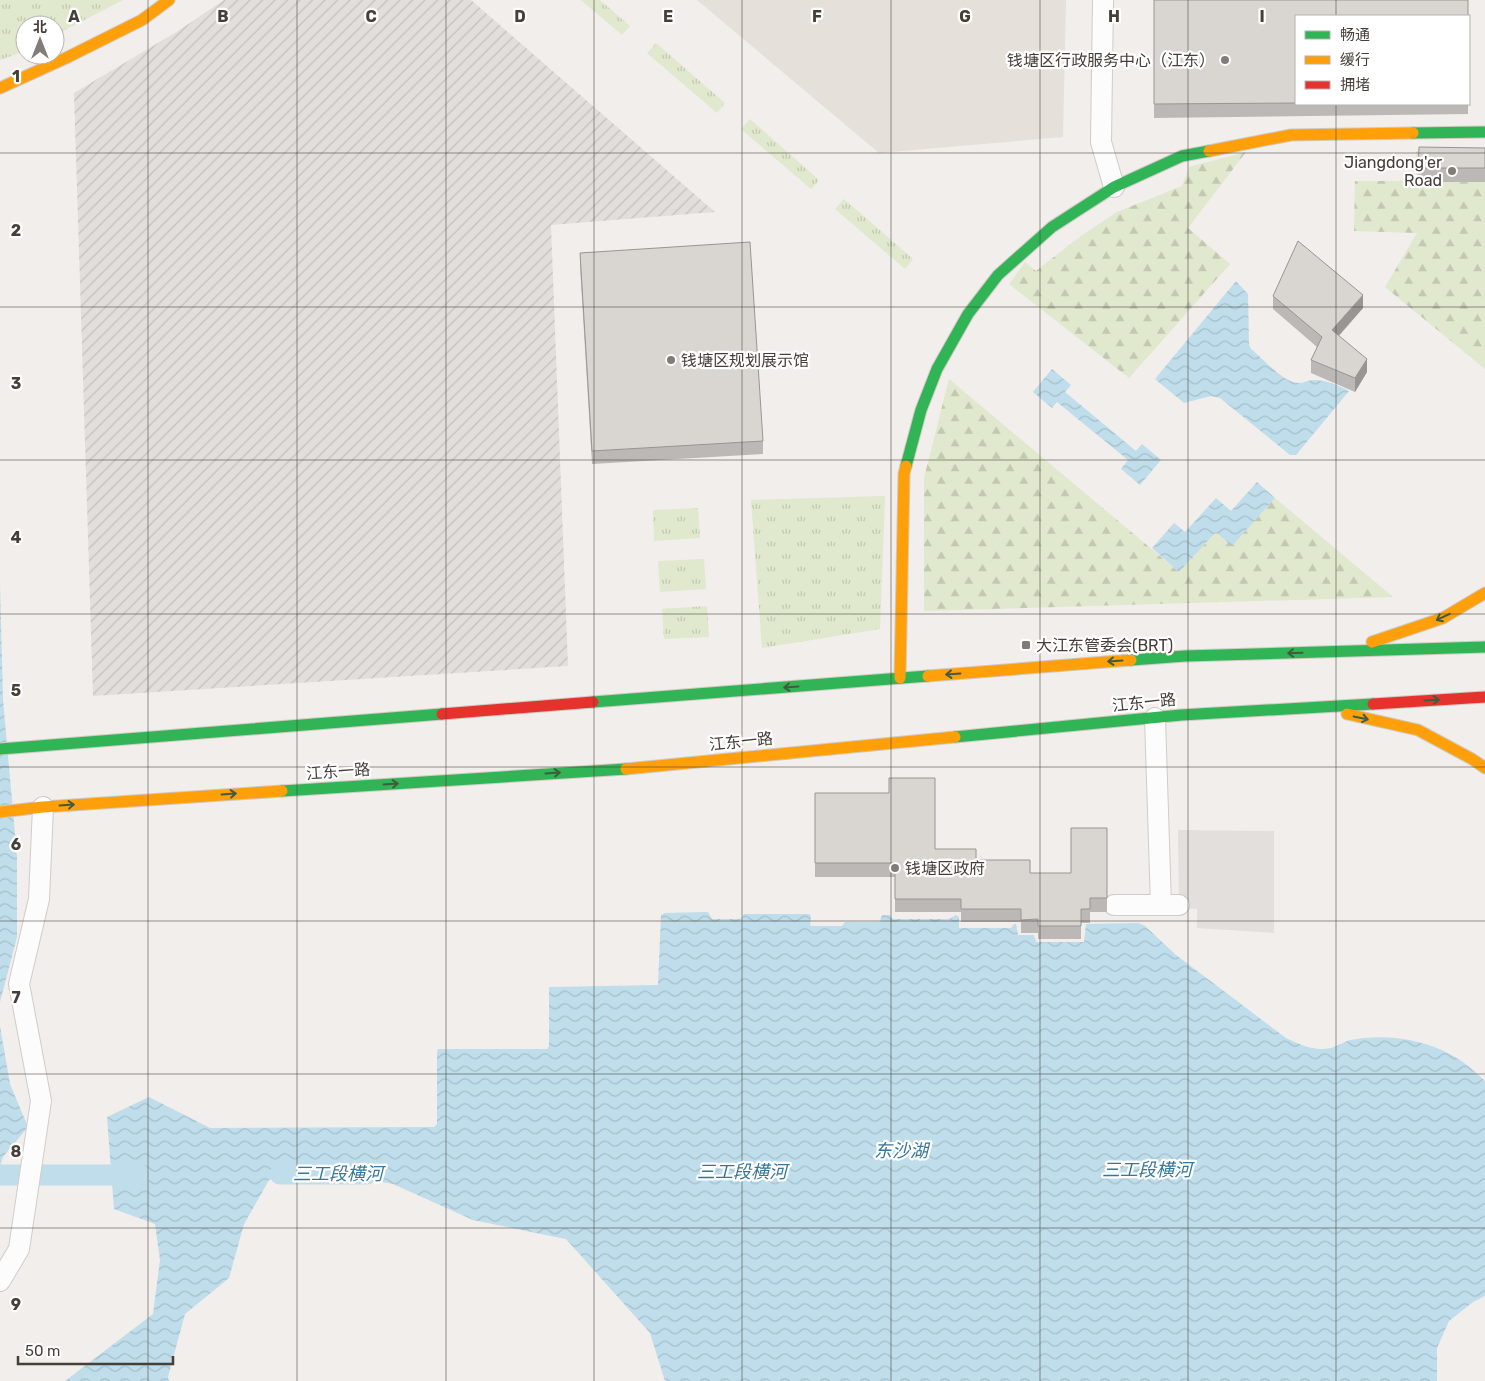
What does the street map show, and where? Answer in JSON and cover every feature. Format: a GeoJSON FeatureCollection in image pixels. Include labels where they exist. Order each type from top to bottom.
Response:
{"type":"FeatureCollection","features":[{"type":"Feature","properties":{"kind":"main road"},"geometry":{"type":"LineString","coordinates":[[0,88],[142,20],[169,0]]}},
{"type":"Feature","properties":{"kind":"main road"},"geometry":{"type":"LineString","coordinates":[[900,678],[904,474],[921,410],[937,369],[968,314],[998,276],[1052,226],[1114,187],[1182,156],[1291,135],[1485,132]]}},
{"type":"Feature","properties":{"kind":"main road"},"geometry":{"type":"LineString","coordinates":[[1344,651],[1443,618],[1485,593]]}},
{"type":"Feature","properties":{"kind":"main road"},"geometry":{"type":"LineString","coordinates":[[0,749],[1185,656],[1485,647]]}},
{"type":"Feature","properties":{"kind":"main road","name":"江东一路"},"geometry":{"type":"LineString","coordinates":[[0,812],[43,806],[636,768],[1155,718],[1485,698]]}},
{"type":"Feature","properties":{"kind":"main road"},"geometry":{"type":"LineString","coordinates":[[1313,707],[1418,730],[1485,768]]}},
{"type":"Feature","properties":{"kind":"street"},"geometry":{"type":"LineString","coordinates":[[1103,0],[1102,142],[1114,187]]}},
{"type":"Feature","properties":{"kind":"street"},"geometry":{"type":"LineString","coordinates":[[1114,905],[1170,905],[1155,718]]}},
{"type":"Feature","properties":{"kind":"street"},"geometry":{"type":"LineString","coordinates":[[0,1282],[18,1249],[41,1101],[18,984],[39,899],[43,806]]}},
{"type":"Feature","properties":{"kind":"shaded area"},"geometry":{"type":"Polygon","coordinates":[[[224,0],[471,0],[715,212],[551,225],[568,666],[93,696],[74,93],[178,31],[224,0]]]}},
{"type":"Feature","properties":{"kind":"shaded area"},"geometry":{"type":"Polygon","coordinates":[[[697,0],[1066,0],[1063,137],[879,153],[697,0]]]}},
{"type":"Feature","properties":{"kind":"shaded area"},"geometry":{"type":"Polygon","coordinates":[[[1178,830],[1274,831],[1274,933],[1197,928],[1197,909],[1180,908],[1179,905],[1178,830]]]}},
{"type":"Feature","properties":{"kind":"green space"},"geometry":{"type":"Polygon","coordinates":[[[0,0],[123,0],[65,30],[65,15],[15,15],[15,55],[0,60],[0,0]]]}},
{"type":"Feature","properties":{"kind":"green space"},"geometry":{"type":"Polygon","coordinates":[[[581,0],[600,0],[630,26],[622,35],[581,0]]]}},
{"type":"Feature","properties":{"kind":"green space"},"geometry":{"type":"Polygon","coordinates":[[[656,43],[725,103],[717,113],[647,53],[656,43]]]}},
{"type":"Feature","properties":{"kind":"green space"},"geometry":{"type":"Polygon","coordinates":[[[750,119],[819,180],[811,189],[741,129],[750,119]]]}},
{"type":"Feature","properties":{"kind":"green space"},"geometry":{"type":"Polygon","coordinates":[[[1416,151],[1485,154],[1485,369],[1385,287],[1417,233],[1354,231],[1355,181],[1416,181],[1416,151]]]}},
{"type":"Feature","properties":{"kind":"green space"},"geometry":{"type":"Polygon","coordinates":[[[1246,152],[1188,228],[1230,264],[1129,378],[1009,284],[1025,262],[1036,271],[1081,236],[1117,212],[1182,186],[1189,167],[1246,152]]]}},
{"type":"Feature","properties":{"kind":"green space"},"geometry":{"type":"Polygon","coordinates":[[[844,199],[913,259],[905,269],[835,209],[844,199]]]}},
{"type":"Feature","properties":{"kind":"green space"},"geometry":{"type":"Polygon","coordinates":[[[949,379],[1179,572],[1216,532],[1232,545],[1275,498],[1393,597],[924,611],[924,478],[949,379]]]}},
{"type":"Feature","properties":{"kind":"green space"},"geometry":{"type":"Polygon","coordinates":[[[885,496],[880,629],[762,648],[751,500],[885,496]]]}},
{"type":"Feature","properties":{"kind":"green space"},"geometry":{"type":"Polygon","coordinates":[[[698,508],[700,538],[654,541],[653,510],[698,508]]]}},
{"type":"Feature","properties":{"kind":"green space"},"geometry":{"type":"Polygon","coordinates":[[[704,559],[706,589],[660,592],[658,561],[704,559]]]}},
{"type":"Feature","properties":{"kind":"green space"},"geometry":{"type":"Polygon","coordinates":[[[707,606],[709,637],[664,639],[662,609],[707,606]]]}},
{"type":"Feature","properties":{"kind":"water"},"geometry":{"type":"Polygon","coordinates":[[[1236,281],[1248,294],[1249,345],[1251,349],[1288,380],[1298,383],[1312,380],[1321,381],[1337,385],[1349,391],[1296,455],[1290,455],[1220,398],[1211,396],[1184,403],[1155,379],[1236,281]]]}},
{"type":"Feature","properties":{"kind":"water"},"geometry":{"type":"Polygon","coordinates":[[[1052,369],[1071,385],[1065,392],[1136,451],[1142,444],[1161,460],[1140,485],[1121,469],[1128,460],[1057,402],[1052,408],[1033,392],[1052,369]]]}},
{"type":"Feature","properties":{"kind":"water"},"geometry":{"type":"Polygon","coordinates":[[[1257,482],[1275,498],[1232,546],[1216,532],[1179,572],[1152,548],[1174,523],[1185,532],[1216,498],[1231,511],[1257,482]]]}},
{"type":"Feature","properties":{"kind":"water"},"geometry":{"type":"Polygon","coordinates":[[[0,584],[3,700],[17,856],[17,937],[0,1002],[0,584]]]}},
{"type":"Feature","properties":{"kind":"water","name":"东沙湖"},"geometry":{"type":"Polygon","coordinates":[[[708,912],[712,919],[741,919],[744,914],[809,914],[811,916],[810,925],[812,926],[842,926],[845,922],[880,922],[882,915],[890,915],[893,919],[949,919],[956,915],[959,917],[959,928],[1011,928],[1016,924],[1018,935],[1034,935],[1036,942],[1084,942],[1086,924],[1139,923],[1145,926],[1176,955],[1286,1038],[1297,1043],[1315,1049],[1328,1049],[1347,1041],[1364,1038],[1404,1039],[1431,1046],[1459,1059],[1485,1081],[1485,1296],[1473,1302],[1449,1321],[1437,1348],[1437,1381],[665,1381],[650,1333],[566,1239],[473,1220],[393,1184],[326,1172],[269,1180],[244,1224],[229,1278],[185,1314],[168,1377],[169,1381],[65,1381],[153,1314],[160,1260],[155,1224],[114,1209],[107,1117],[149,1097],[210,1128],[434,1127],[437,1124],[438,1049],[547,1049],[549,1046],[549,987],[658,985],[661,915],[665,913],[708,912]]]}},
{"type":"Feature","properties":{"kind":"water"},"geometry":{"type":"Polygon","coordinates":[[[0,1026],[10,1084],[28,1127],[3,1157],[0,1166],[0,1026]]]}},
{"type":"Feature","properties":{"kind":"building","name":"钱塘区行政服务中心（江东）"},"geometry":{"type":"Polygon","coordinates":[[[1154,0],[1468,0],[1468,15],[1295,15],[1295,103],[1154,104],[1154,0]]]}},
{"type":"Feature","properties":{"kind":"building"},"geometry":{"type":"Polygon","coordinates":[[[1419,147],[1485,148],[1485,168],[1418,168],[1419,147]]]}},
{"type":"Feature","properties":{"kind":"building"},"geometry":{"type":"Polygon","coordinates":[[[1298,241],[1363,295],[1332,330],[1367,359],[1355,378],[1311,360],[1322,337],[1273,296],[1298,241]]]}},
{"type":"Feature","properties":{"kind":"building","name":"钱塘区规划展示馆"},"geometry":{"type":"Polygon","coordinates":[[[750,242],[763,441],[592,451],[580,253],[750,242]]]}},
{"type":"Feature","properties":{"kind":"building","name":"钱塘区政府"},"geometry":{"type":"Polygon","coordinates":[[[889,778],[935,778],[935,849],[976,849],[976,860],[1030,860],[1030,873],[1071,873],[1071,828],[1107,828],[1107,898],[1090,898],[1090,909],[1081,909],[1081,926],[1038,926],[1038,919],[1021,920],[1021,909],[961,909],[961,899],[895,899],[895,863],[815,863],[815,793],[889,793],[889,778]]]}},
{"type":"Feature","properties":{"kind":"waterway","name":"三工段横河"},"geometry":{"type":"LineString","coordinates":[[280,1174],[367,1174]]}},
{"type":"Feature","properties":{"kind":"waterway","name":"三工段横河"},"geometry":{"type":"LineString","coordinates":[[0,1175],[140,1175]]}},
{"type":"Feature","properties":{"kind":"traffic: fast"},"geometry":{"type":"LineString","coordinates":[[1413,133],[1485,132]]}},
{"type":"Feature","properties":{"kind":"traffic: fast"},"geometry":{"type":"LineString","coordinates":[[906,466],[921,410],[937,369],[968,314],[998,275],[1052,227],[1114,187],[1182,156],[1209,151]]}},
{"type":"Feature","properties":{"kind":"traffic: fast"},"geometry":{"type":"LineString","coordinates":[[1131,660],[1185,656],[1485,647]]}},
{"type":"Feature","properties":{"kind":"traffic: fast"},"geometry":{"type":"LineString","coordinates":[[593,702],[928,676]]}},
{"type":"Feature","properties":{"kind":"traffic: fast"},"geometry":{"type":"LineString","coordinates":[[955,737],[1181,715],[1373,704]]}},
{"type":"Feature","properties":{"kind":"traffic: fast"},"geometry":{"type":"LineString","coordinates":[[0,749],[442,714]]}},
{"type":"Feature","properties":{"kind":"traffic: fast"},"geometry":{"type":"LineString","coordinates":[[282,791],[626,769]]}},
{"type":"Feature","properties":{"kind":"traffic: slow"},"geometry":{"type":"LineString","coordinates":[[0,88],[142,20],[169,0]]}},
{"type":"Feature","properties":{"kind":"traffic: slow"},"geometry":{"type":"LineString","coordinates":[[1209,151],[1291,135],[1413,133]]}},
{"type":"Feature","properties":{"kind":"traffic: slow"},"geometry":{"type":"LineString","coordinates":[[900,678],[904,474],[906,466]]}},
{"type":"Feature","properties":{"kind":"traffic: slow"},"geometry":{"type":"LineString","coordinates":[[1372,642],[1443,618],[1485,593]]}},
{"type":"Feature","properties":{"kind":"traffic: slow"},"geometry":{"type":"LineString","coordinates":[[928,676],[1131,660]]}},
{"type":"Feature","properties":{"kind":"traffic: slow"},"geometry":{"type":"LineString","coordinates":[[1347,714],[1418,730],[1485,768]]}},
{"type":"Feature","properties":{"kind":"traffic: slow"},"geometry":{"type":"LineString","coordinates":[[626,769],[955,737]]}},
{"type":"Feature","properties":{"kind":"traffic: slow"},"geometry":{"type":"LineString","coordinates":[[0,812],[43,807],[282,791]]}},
{"type":"Feature","properties":{"kind":"traffic: jam"},"geometry":{"type":"LineString","coordinates":[[1373,704],[1485,697]]}},
{"type":"Feature","properties":{"kind":"traffic: jam"},"geometry":{"type":"LineString","coordinates":[[442,714],[593,702]]}},
{"type":"Feature","properties":{"kind":"place","name":"钱塘区行政服务中心（江东）"},"geometry":{"type":"Point","coordinates":[1225,60]}},
{"type":"Feature","properties":{"kind":"place","name":"Jiangdong'er Road"},"geometry":{"type":"Point","coordinates":[1452,171]}},
{"type":"Feature","properties":{"kind":"place","name":"钱塘区规划展示馆"},"geometry":{"type":"Point","coordinates":[671,360]}},
{"type":"Feature","properties":{"kind":"place","name":"大江东管委会(BRT)"},"geometry":{"type":"Point","coordinates":[1026,645]}},
{"type":"Feature","properties":{"kind":"place","name":"钱塘区政府"},"geometry":{"type":"Point","coordinates":[895,868]}}]}
